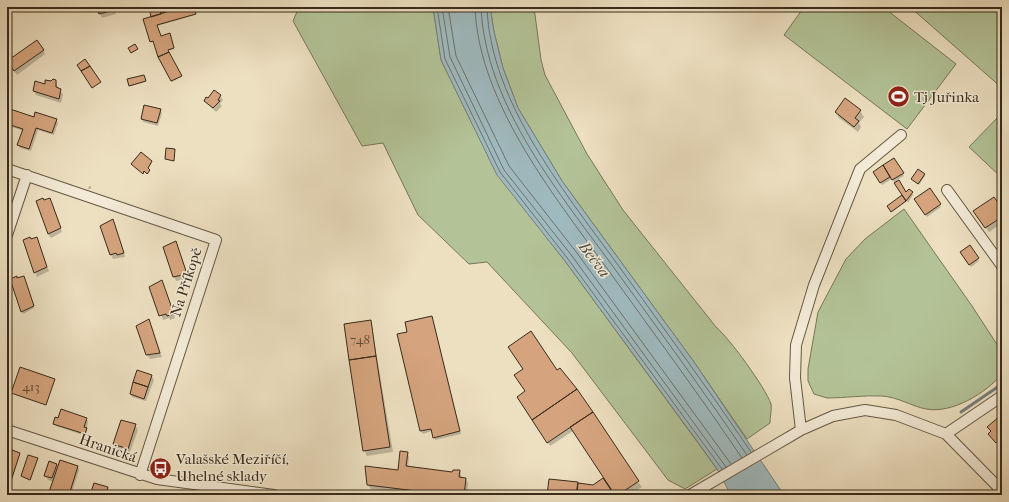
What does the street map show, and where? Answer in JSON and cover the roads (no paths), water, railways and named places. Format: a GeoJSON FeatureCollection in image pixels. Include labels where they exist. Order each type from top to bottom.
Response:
{"type":"FeatureCollection","features":[{"type":"Feature","properties":{"kind":"street"},"geometry":{"type":"LineString","coordinates":[[801,430],[795,378],[796,345],[814,285],[860,169],[901,135]]}},
{"type":"Feature","properties":{"kind":"street","name":"Na Příkopě"},"geometry":{"type":"LineString","coordinates":[[7,169],[216,240],[140,475]]}},
{"type":"Feature","properties":{"kind":"street"},"geometry":{"type":"LineString","coordinates":[[7,235],[27,175]]}},
{"type":"Feature","properties":{"kind":"street"},"geometry":{"type":"LineString","coordinates":[[947,190],[1002,266]]}},
{"type":"Feature","properties":{"kind":"street"},"geometry":{"type":"LineString","coordinates":[[946,434],[1002,396]]}},
{"type":"Feature","properties":{"kind":"street"},"geometry":{"type":"LineString","coordinates":[[693,493],[801,430],[832,416],[864,410],[896,415],[946,434],[1002,491]]}},
{"type":"Feature","properties":{"kind":"street","name":"Hranická"},"geometry":{"type":"LineString","coordinates":[[7,430],[140,475],[176,483],[274,495]]}},
{"type":"Feature","properties":{"kind":"water","name":"Bečva"},"geometry":{"type":"Polygon","coordinates":[[[433,7],[490,7],[494,32],[503,68],[518,108],[562,181],[694,362],[784,495],[731,495],[717,469],[700,445],[565,261],[497,175],[441,60],[433,7]]]}},
{"type":"Feature","properties":{"kind":"waterway"},"geometry":{"type":"LineString","coordinates":[[961,412],[1002,384]]}},
{"type":"Feature","properties":{"kind":"place","name":"Tj Juřinka"},"geometry":{"type":"Point","coordinates":[898,97]}},
{"type":"Feature","properties":{"kind":"place","name":"Valašské Meziříčí, Uhelné sklady"},"geometry":{"type":"Point","coordinates":[160,468]}}]}
